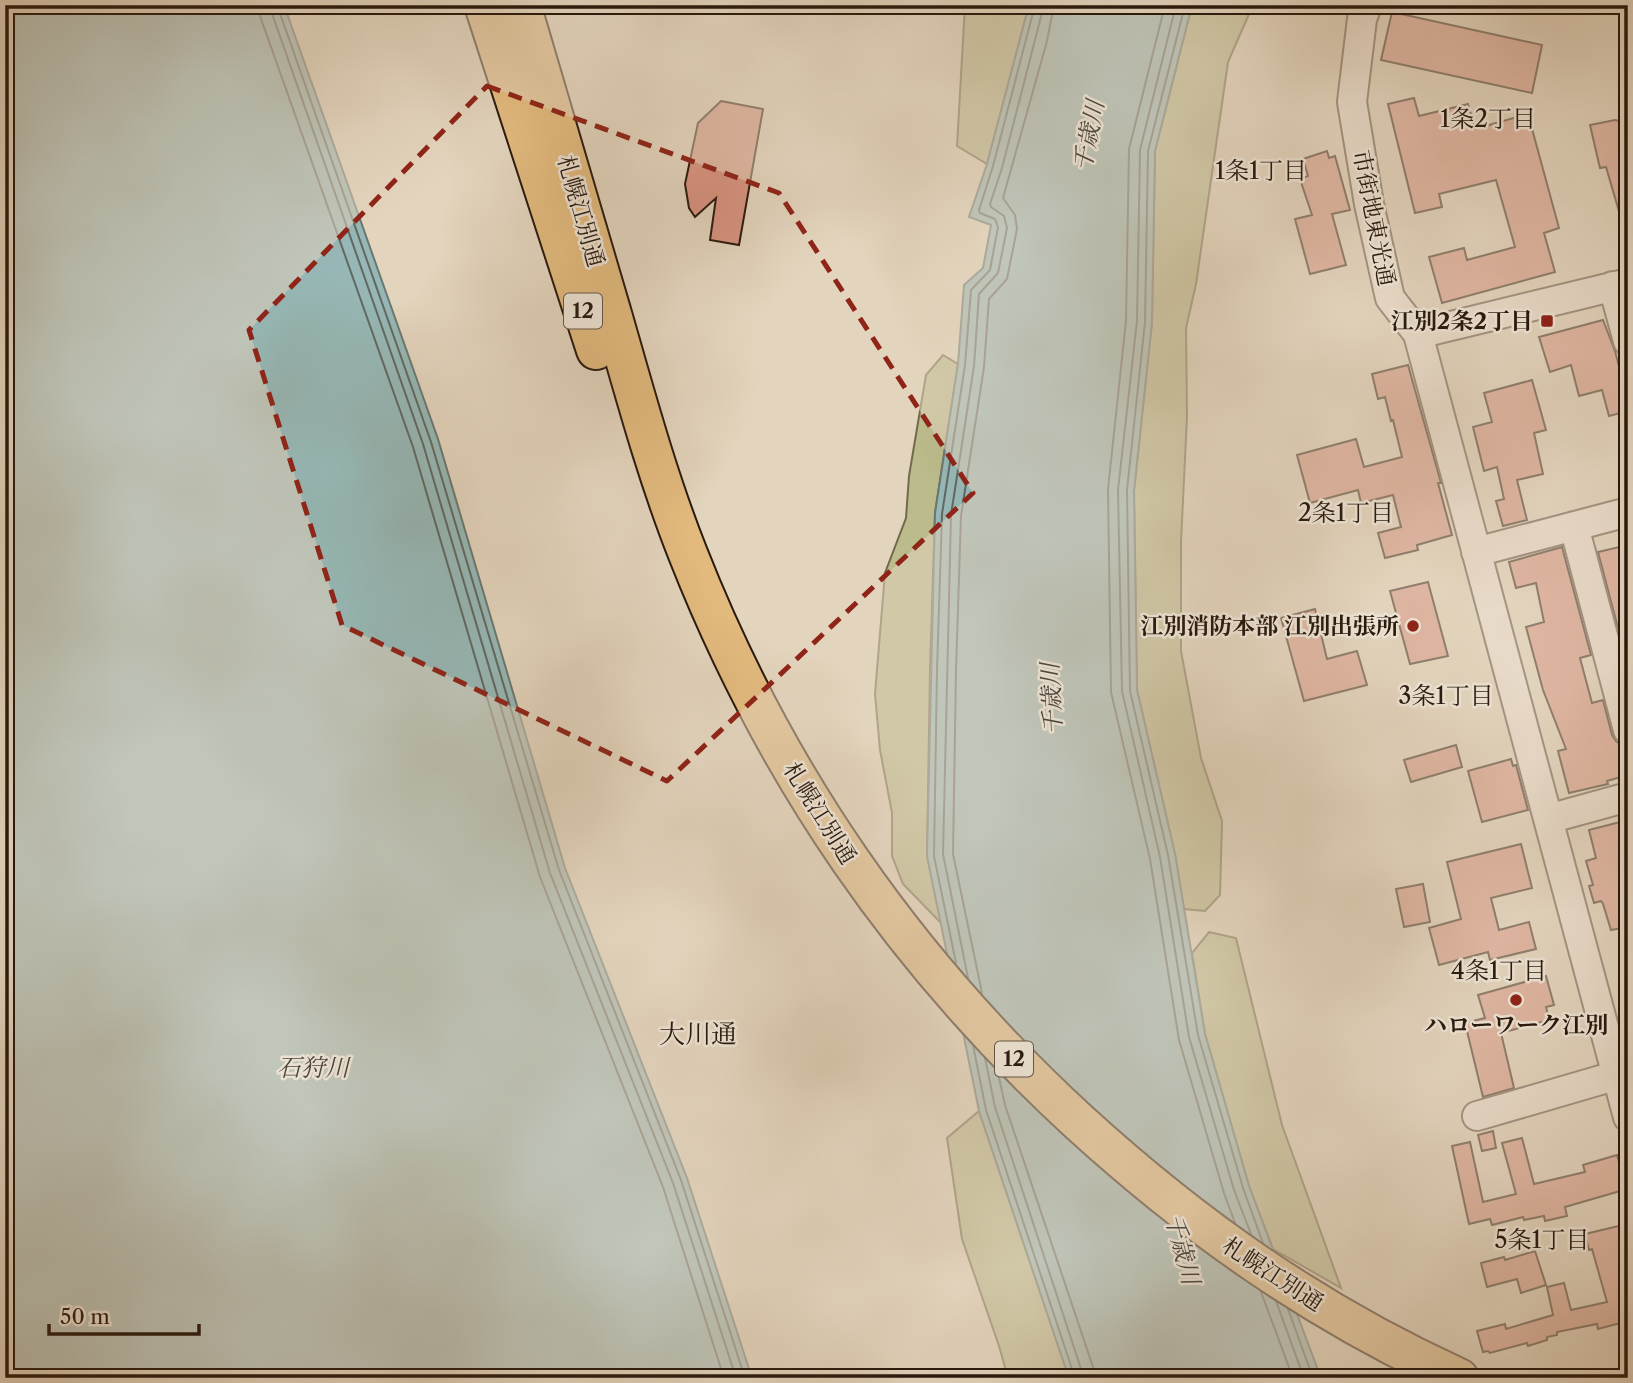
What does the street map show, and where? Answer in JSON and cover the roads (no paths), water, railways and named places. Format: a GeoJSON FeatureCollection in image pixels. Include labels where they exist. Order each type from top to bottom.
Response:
{"type":"FeatureCollection","features":[{"type":"Feature","properties":{"kind":"highway","name":"札幌江別通"},"geometry":{"type":"LineString","coordinates":[[497,6],[641,414],[677,525],[724,690],[793,817],[834,881],[881,945],[944,1019],[1043,1121],[1154,1217],[1311,1326],[1406,1378]]}},
{"type":"Feature","properties":{"kind":"highway","name":"札幌江別通"},"geometry":{"type":"LineString","coordinates":[[699,608],[809,798],[893,921],[978,1023],[1046,1092],[1118,1157],[1209,1231],[1271,1275],[1322,1307],[1459,1378]]}},
{"type":"Feature","properties":{"kind":"street","name":"市街地東光通"},"geometry":{"type":"LineString","coordinates":[[1367,5],[1362,19],[1352,102],[1369,204],[1390,298],[1418,334]]}},
{"type":"Feature","properties":{"kind":"street"},"geometry":{"type":"LineString","coordinates":[[1628,341],[1620,285],[1418,334],[1548,819],[1622,1073],[1628,1117]]}},
{"type":"Feature","properties":{"kind":"street"},"geometry":{"type":"LineString","coordinates":[[1476,552],[1628,512]]}},
{"type":"Feature","properties":{"kind":"street"},"geometry":{"type":"LineString","coordinates":[[1574,526],[1628,730]]}},
{"type":"Feature","properties":{"kind":"street"},"geometry":{"type":"LineString","coordinates":[[1548,819],[1628,797]]}},
{"type":"Feature","properties":{"kind":"street"},"geometry":{"type":"LineString","coordinates":[[1477,1116],[1622,1073]]}},
{"type":"Feature","properties":{"kind":"water","name":"石狩川"},"geometry":{"type":"Polygon","coordinates":[[[5,5],[284,5],[438,439],[565,868],[687,1178],[752,1378],[5,1378],[5,5]]]}},
{"type":"Feature","properties":{"kind":"water","name":"千歳川"},"geometry":{"type":"Polygon","coordinates":[[[1029,5],[1192,5],[1155,151],[1152,322],[1134,491],[1137,690],[1175,854],[1205,1034],[1249,1186],[1321,1378],[1069,1378],[979,1111],[927,856],[935,513],[958,364],[964,285],[983,268],[991,225],[969,217],[987,164],[1029,5]]]}},
{"type":"Feature","properties":{"kind":"place","name":"江別2条2丁目"},"geometry":{"type":"Point","coordinates":[1547,321]}},
{"type":"Feature","properties":{"kind":"place","name":"江別消防本部 江別出張所"},"geometry":{"type":"Point","coordinates":[1413,626]}},
{"type":"Feature","properties":{"kind":"place","name":"ハローワーク江別"},"geometry":{"type":"Point","coordinates":[1516,1000]}},
{"type":"Feature","properties":{"kind":"district","name":"1条2丁目"},"geometry":{"type":"Point","coordinates":[1488,119]}},
{"type":"Feature","properties":{"kind":"district","name":"1条1丁目"},"geometry":{"type":"Point","coordinates":[1261,171]}},
{"type":"Feature","properties":{"kind":"district","name":"2条1丁目"},"geometry":{"type":"Point","coordinates":[1346,513]}},
{"type":"Feature","properties":{"kind":"district","name":"3条1丁目"},"geometry":{"type":"Point","coordinates":[1446,696]}},
{"type":"Feature","properties":{"kind":"district","name":"4条1丁目"},"geometry":{"type":"Point","coordinates":[1499,971]}},
{"type":"Feature","properties":{"kind":"district","name":"大川通"},"geometry":{"type":"Point","coordinates":[698,1034]}},
{"type":"Feature","properties":{"kind":"district","name":"5条1丁目"},"geometry":{"type":"Point","coordinates":[1542,1240]}}]}
